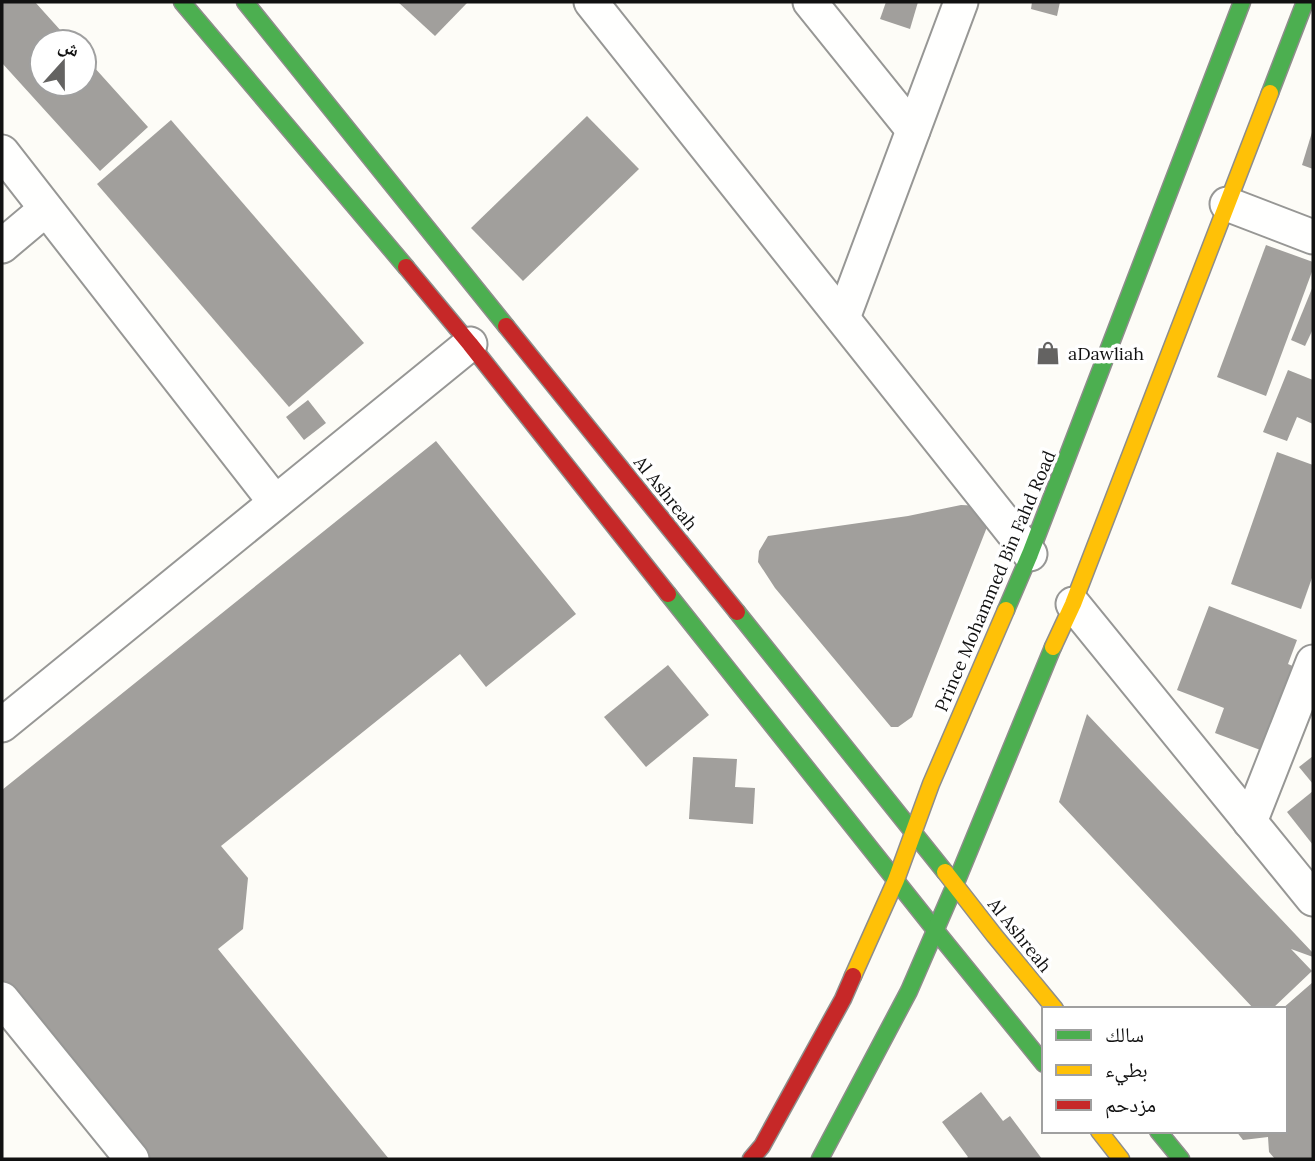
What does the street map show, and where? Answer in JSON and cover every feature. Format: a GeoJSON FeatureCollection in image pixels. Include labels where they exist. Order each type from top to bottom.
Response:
{"type":"FeatureCollection","features":[{"type":"Feature","properties":{"kind":"main road"},"geometry":{"type":"LineString","coordinates":[[182,2],[470,344],[1042,1062]]}},
{"type":"Feature","properties":{"kind":"main road","name":"Al Ashreah"},"geometry":{"type":"LineString","coordinates":[[245,2],[1053,1007]]}},
{"type":"Feature","properties":{"kind":"main road","name":"Prince Mohammed Bin Fahd Road"},"geometry":{"type":"LineString","coordinates":[[751,1159],[762,1146],[843,999],[896,880],[931,784],[1030,554],[1242,2]]}},
{"type":"Feature","properties":{"kind":"main road"},"geometry":{"type":"LineString","coordinates":[[820,1159],[909,991],[936,931],[1042,672],[1073,604],[1305,2]]}},
{"type":"Feature","properties":{"kind":"main road"},"geometry":{"type":"LineString","coordinates":[[1101,1133],[1121,1159]]}},
{"type":"Feature","properties":{"kind":"main road"},"geometry":{"type":"LineString","coordinates":[[1160,1133],[1181,1159]]}},
{"type":"Feature","properties":{"kind":"street"},"geometry":{"type":"LineString","coordinates":[[591,2],[1030,554]]}},
{"type":"Feature","properties":{"kind":"street"},"geometry":{"type":"LineString","coordinates":[[810,2],[913,130]]}},
{"type":"Feature","properties":{"kind":"street"},"geometry":{"type":"LineString","coordinates":[[843,318],[961,2]]}},
{"type":"Feature","properties":{"kind":"street"},"geometry":{"type":"LineString","coordinates":[[2,152],[275,502]]}},
{"type":"Feature","properties":{"kind":"street"},"geometry":{"type":"LineString","coordinates":[[1227,204],[1313,237]]}},
{"type":"Feature","properties":{"kind":"street"},"geometry":{"type":"LineString","coordinates":[[2,246],[46,209]]}},
{"type":"Feature","properties":{"kind":"street"},"geometry":{"type":"LineString","coordinates":[[2,725],[470,344]]}},
{"type":"Feature","properties":{"kind":"street"},"geometry":{"type":"LineString","coordinates":[[1073,604],[1313,899]]}},
{"type":"Feature","properties":{"kind":"street"},"geometry":{"type":"LineString","coordinates":[[1250,822],[1313,662]]}},
{"type":"Feature","properties":{"kind":"street"},"geometry":{"type":"LineString","coordinates":[[2,999],[132,1159]]}},
{"type":"Feature","properties":{"kind":"building"},"geometry":{"type":"Polygon","coordinates":[[[2,2],[35,2],[58,28],[28,28],[28,92],[2,63],[2,2]]]}},
{"type":"Feature","properties":{"kind":"building"},"geometry":{"type":"Polygon","coordinates":[[[398,2],[468,2],[435,36],[398,2]]]}},
{"type":"Feature","properties":{"kind":"building"},"geometry":{"type":"Polygon","coordinates":[[[886,2],[918,2],[910,29],[880,19],[886,2]]]}},
{"type":"Feature","properties":{"kind":"building"},"geometry":{"type":"Polygon","coordinates":[[[1032,2],[1060,2],[1057,16],[1031,9],[1032,2]]]}},
{"type":"Feature","properties":{"kind":"building"},"geometry":{"type":"Polygon","coordinates":[[[98,72],[148,127],[100,171],[34,98],[98,98],[98,72]]]}},
{"type":"Feature","properties":{"kind":"building"},"geometry":{"type":"Polygon","coordinates":[[[587,116],[639,169],[523,281],[471,228],[587,116]]]}},
{"type":"Feature","properties":{"kind":"building"},"geometry":{"type":"Polygon","coordinates":[[[171,120],[364,343],[289,407],[97,184],[171,120]]]}},
{"type":"Feature","properties":{"kind":"building"},"geometry":{"type":"Polygon","coordinates":[[[1313,129],[1313,169],[1302,165],[1313,129]]]}},
{"type":"Feature","properties":{"kind":"building"},"geometry":{"type":"Polygon","coordinates":[[[1266,245],[1313,262],[1313,269],[1266,396],[1217,377],[1266,245]]]}},
{"type":"Feature","properties":{"kind":"building"},"geometry":{"type":"Polygon","coordinates":[[[1313,286],[1313,329],[1305,346],[1291,340],[1313,286]]]}},
{"type":"Feature","properties":{"kind":"building"},"geometry":{"type":"Polygon","coordinates":[[[1288,370],[1313,380],[1313,424],[1297,417],[1287,441],[1263,432],[1288,370]]]}},
{"type":"Feature","properties":{"kind":"building"},"geometry":{"type":"Polygon","coordinates":[[[308,400],[326,423],[304,440],[286,417],[308,400]]]}},
{"type":"Feature","properties":{"kind":"building"},"geometry":{"type":"Polygon","coordinates":[[[436,441],[576,614],[486,687],[460,654],[221,846],[248,878],[243,929],[218,949],[389,1159],[146,1159],[2,981],[2,790],[436,441]]]}},
{"type":"Feature","properties":{"kind":"building"},"geometry":{"type":"Polygon","coordinates":[[[1277,452],[1313,465],[1313,575],[1301,609],[1231,584],[1277,452]]]}},
{"type":"Feature","properties":{"kind":"building"},"geometry":{"type":"Polygon","coordinates":[[[961,505],[983,506],[989,522],[912,717],[898,727],[891,727],[775,588],[758,562],[759,551],[768,536],[908,516],[961,505]]]}},
{"type":"Feature","properties":{"kind":"building"},"geometry":{"type":"Polygon","coordinates":[[[1209,606],[1297,640],[1288,664],[1295,667],[1263,751],[1215,733],[1224,708],[1177,690],[1209,606]]]}},
{"type":"Feature","properties":{"kind":"building"},"geometry":{"type":"Polygon","coordinates":[[[668,665],[709,715],[646,767],[604,717],[668,665]]]}},
{"type":"Feature","properties":{"kind":"building"},"geometry":{"type":"Polygon","coordinates":[[[1087,714],[1313,953],[1313,957],[1291,949],[1312,971],[1274,1007],[1252,1007],[1059,802],[1087,714]]]}},
{"type":"Feature","properties":{"kind":"building"},"geometry":{"type":"Polygon","coordinates":[[[1313,756],[1313,784],[1299,767],[1313,756]]]}},
{"type":"Feature","properties":{"kind":"building"},"geometry":{"type":"Polygon","coordinates":[[[693,757],[737,759],[735,787],[755,788],[753,824],[689,819],[693,757]]]}},
{"type":"Feature","properties":{"kind":"building"},"geometry":{"type":"Polygon","coordinates":[[[1313,791],[1313,845],[1287,812],[1313,791]]]}},
{"type":"Feature","properties":{"kind":"building"},"geometry":{"type":"Polygon","coordinates":[[[1313,982],[1313,1159],[1275,1159],[1269,1152],[1268,1137],[1243,1140],[1238,1133],[1287,1133],[1287,1007],[1284,1007],[1313,982]]]}},
{"type":"Feature","properties":{"kind":"building"},"geometry":{"type":"Polygon","coordinates":[[[981,1092],[1003,1121],[1010,1116],[1042,1159],[966,1159],[968,1157],[942,1122],[981,1092]]]}},
{"type":"Feature","properties":{"kind":"traffic: fast"},"geometry":{"type":"LineString","coordinates":[[182,2],[406,267]]}},
{"type":"Feature","properties":{"kind":"traffic: fast"},"geometry":{"type":"LineString","coordinates":[[245,2],[506,326]]}},
{"type":"Feature","properties":{"kind":"traffic: fast"},"geometry":{"type":"LineString","coordinates":[[1006,610],[1030,554],[1242,2]]}},
{"type":"Feature","properties":{"kind":"traffic: fast"},"geometry":{"type":"LineString","coordinates":[[1270,93],[1305,2]]}},
{"type":"Feature","properties":{"kind":"traffic: fast"},"geometry":{"type":"LineString","coordinates":[[668,594],[1042,1062]]}},
{"type":"Feature","properties":{"kind":"traffic: fast"},"geometry":{"type":"LineString","coordinates":[[737,612],[945,872]]}},
{"type":"Feature","properties":{"kind":"traffic: fast"},"geometry":{"type":"LineString","coordinates":[[820,1159],[909,991],[1053,647]]}},
{"type":"Feature","properties":{"kind":"traffic: fast"},"geometry":{"type":"LineString","coordinates":[[1160,1133],[1181,1159]]}},
{"type":"Feature","properties":{"kind":"traffic: slow"},"geometry":{"type":"LineString","coordinates":[[1053,647],[1073,604],[1270,93]]}},
{"type":"Feature","properties":{"kind":"traffic: slow"},"geometry":{"type":"LineString","coordinates":[[853,976],[896,880],[931,784],[1006,610]]}},
{"type":"Feature","properties":{"kind":"traffic: slow"},"geometry":{"type":"LineString","coordinates":[[945,872],[1053,1007]]}},
{"type":"Feature","properties":{"kind":"traffic: slow"},"geometry":{"type":"LineString","coordinates":[[1101,1133],[1121,1159]]}},
{"type":"Feature","properties":{"kind":"traffic: jam"},"geometry":{"type":"LineString","coordinates":[[406,267],[668,594]]}},
{"type":"Feature","properties":{"kind":"traffic: jam"},"geometry":{"type":"LineString","coordinates":[[506,326],[737,612]]}},
{"type":"Feature","properties":{"kind":"traffic: jam"},"geometry":{"type":"LineString","coordinates":[[751,1159],[762,1146],[853,976]]}},
{"type":"Feature","properties":{"kind":"place","name":"aDawliah"},"geometry":{"type":"Point","coordinates":[1048,353]}}]}
